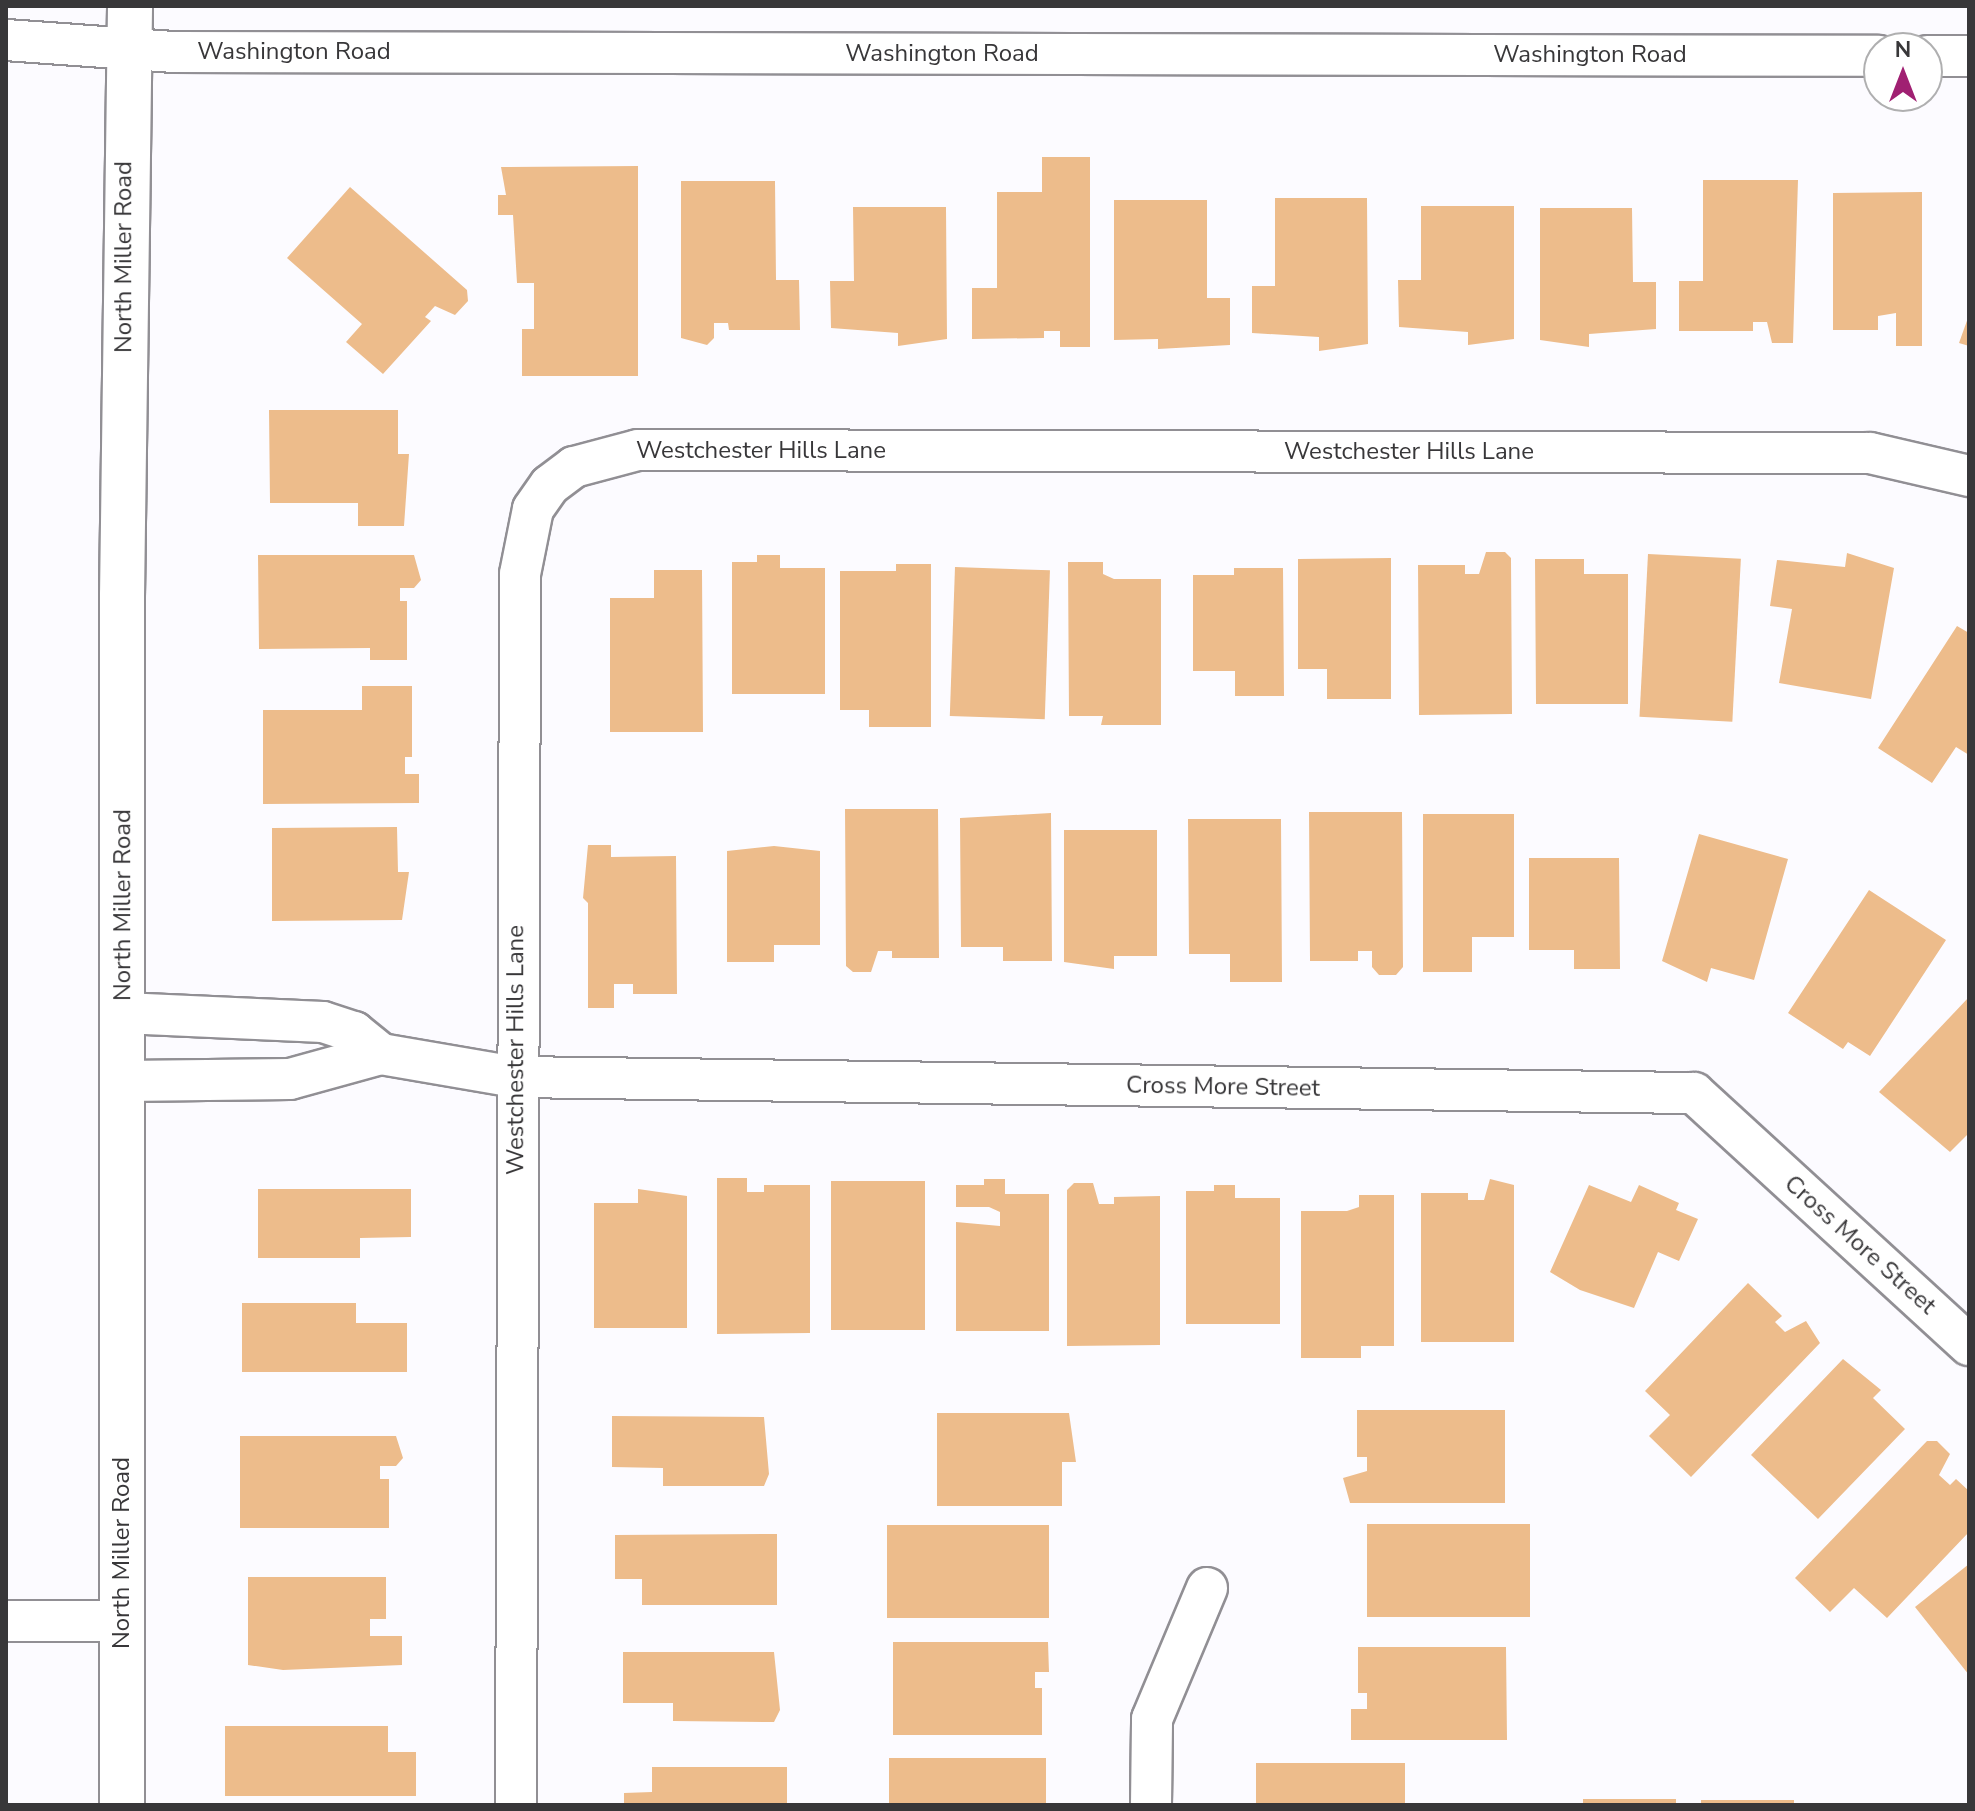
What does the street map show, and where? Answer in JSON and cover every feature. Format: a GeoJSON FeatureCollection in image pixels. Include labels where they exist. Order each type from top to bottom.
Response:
{"type":"FeatureCollection","features":[{"type":"Feature","properties":{"kind":"street","name":"Washington Road"},"geometry":{"type":"LineString","coordinates":[[6,40],[128,27],[1863,56]]}},
{"type":"Feature","properties":{"kind":"street","name":"North Miller Road"},"geometry":{"type":"LineString","coordinates":[[122,1805],[128,27]]}},
{"type":"Feature","properties":{"kind":"street"},"geometry":{"type":"LineString","coordinates":[[1943,56],[1969,56]]}},
{"type":"Feature","properties":{"kind":"street","name":"Westchester Hills Lane"},"geometry":{"type":"LineString","coordinates":[[516,1805],[515,1077],[523,540],[541,497],[574,467],[638,450],[1854,453],[1910,458],[1969,476]]}},
{"type":"Feature","properties":{"kind":"street","name":"Cross More Street"},"geometry":{"type":"LineString","coordinates":[[123,1013],[323,1022],[354,1032],[381,1054]]}},
{"type":"Feature","properties":{"kind":"street","name":"Cross More Street"},"geometry":{"type":"LineString","coordinates":[[125,1081],[290,1079],[381,1054],[515,1077],[1694,1093],[1969,1345]]}},
{"type":"Feature","properties":{"kind":"street"},"geometry":{"type":"LineString","coordinates":[[1151,1805],[1152,1719],[1207,1588]]}},
{"type":"Feature","properties":{"kind":"street"},"geometry":{"type":"LineString","coordinates":[[6,1621],[122,1621]]}},
{"type":"Feature","properties":{"kind":"building"},"geometry":{"type":"Polygon","coordinates":[[[1042,157],[1090,157],[1090,347],[1060,347],[1060,331],[1044,331],[1044,338],[972,339],[972,288],[997,288],[997,192],[1042,192],[1042,157]]]}},
{"type":"Feature","properties":{"kind":"building"},"geometry":{"type":"Polygon","coordinates":[[[638,166],[638,376],[522,376],[522,329],[534,329],[534,283],[517,283],[513,215],[498,215],[498,195],[506,195],[501,167],[638,166]]]}},
{"type":"Feature","properties":{"kind":"building"},"geometry":{"type":"Polygon","coordinates":[[[1703,180],[1798,180],[1793,343],[1772,343],[1767,322],[1753,322],[1753,331],[1679,331],[1679,281],[1703,281],[1703,180]]]}},
{"type":"Feature","properties":{"kind":"building"},"geometry":{"type":"Polygon","coordinates":[[[681,181],[775,181],[776,280],[799,280],[800,330],[729,330],[728,323],[714,323],[714,338],[707,345],[681,338],[681,181]]]}},
{"type":"Feature","properties":{"kind":"building"},"geometry":{"type":"Polygon","coordinates":[[[350,187],[467,290],[468,301],[455,315],[435,306],[425,317],[431,321],[383,374],[346,342],[362,324],[287,258],[350,187]]]}},
{"type":"Feature","properties":{"kind":"building"},"geometry":{"type":"Polygon","coordinates":[[[1922,192],[1922,346],[1896,346],[1896,313],[1878,316],[1878,330],[1833,330],[1833,193],[1922,192]]]}},
{"type":"Feature","properties":{"kind":"building"},"geometry":{"type":"Polygon","coordinates":[[[1275,198],[1367,198],[1368,344],[1319,351],[1319,337],[1252,333],[1252,286],[1275,286],[1275,198]]]}},
{"type":"Feature","properties":{"kind":"building"},"geometry":{"type":"Polygon","coordinates":[[[1114,200],[1207,200],[1207,298],[1230,298],[1230,345],[1158,349],[1158,339],[1114,340],[1114,200]]]}},
{"type":"Feature","properties":{"kind":"building"},"geometry":{"type":"Polygon","coordinates":[[[1421,206],[1514,206],[1514,339],[1468,345],[1468,332],[1399,327],[1398,280],[1421,280],[1421,206]]]}},
{"type":"Feature","properties":{"kind":"building"},"geometry":{"type":"Polygon","coordinates":[[[853,207],[946,207],[947,339],[898,346],[898,333],[831,328],[830,281],[854,281],[853,207]]]}},
{"type":"Feature","properties":{"kind":"building"},"geometry":{"type":"Polygon","coordinates":[[[1540,208],[1632,208],[1633,282],[1656,282],[1656,329],[1589,334],[1589,347],[1540,340],[1540,208]]]}},
{"type":"Feature","properties":{"kind":"building"},"geometry":{"type":"Polygon","coordinates":[[[1969,315],[1969,346],[1959,343],[1969,315]]]}},
{"type":"Feature","properties":{"kind":"building"},"geometry":{"type":"Polygon","coordinates":[[[269,410],[398,410],[398,454],[409,454],[404,526],[358,526],[358,503],[270,503],[269,410]]]}},
{"type":"Feature","properties":{"kind":"building"},"geometry":{"type":"Polygon","coordinates":[[[1486,552],[1505,552],[1511,558],[1512,714],[1419,715],[1418,565],[1465,565],[1465,574],[1479,574],[1486,552]]]}},
{"type":"Feature","properties":{"kind":"building"},"geometry":{"type":"Polygon","coordinates":[[[1847,553],[1894,568],[1871,699],[1779,683],[1792,609],[1770,606],[1777,560],[1845,567],[1847,553]]]}},
{"type":"Feature","properties":{"kind":"building"},"geometry":{"type":"Polygon","coordinates":[[[1648,554],[1741,559],[1732,722],[1639,717],[1648,554]]]}},
{"type":"Feature","properties":{"kind":"building"},"geometry":{"type":"Polygon","coordinates":[[[258,555],[414,555],[421,580],[414,588],[400,588],[400,601],[407,601],[407,660],[370,660],[370,648],[259,649],[258,555]]]}},
{"type":"Feature","properties":{"kind":"building"},"geometry":{"type":"Polygon","coordinates":[[[757,555],[780,555],[780,568],[825,568],[825,694],[732,694],[732,562],[757,562],[757,555]]]}},
{"type":"Feature","properties":{"kind":"building"},"geometry":{"type":"Polygon","coordinates":[[[1391,558],[1391,699],[1327,699],[1327,669],[1298,669],[1298,559],[1391,558]]]}},
{"type":"Feature","properties":{"kind":"building"},"geometry":{"type":"Polygon","coordinates":[[[1535,559],[1584,559],[1584,574],[1628,574],[1628,704],[1536,704],[1535,559]]]}},
{"type":"Feature","properties":{"kind":"building"},"geometry":{"type":"Polygon","coordinates":[[[1068,562],[1103,562],[1103,574],[1114,579],[1161,579],[1161,725],[1101,725],[1103,716],[1069,716],[1068,562]]]}},
{"type":"Feature","properties":{"kind":"building"},"geometry":{"type":"Polygon","coordinates":[[[896,564],[931,564],[931,727],[869,727],[869,710],[840,710],[840,571],[896,571],[896,564]]]}},
{"type":"Feature","properties":{"kind":"building"},"geometry":{"type":"Polygon","coordinates":[[[955,567],[1050,570],[1045,719],[950,716],[955,567]]]}},
{"type":"Feature","properties":{"kind":"building"},"geometry":{"type":"Polygon","coordinates":[[[1234,568],[1283,568],[1284,696],[1235,696],[1235,671],[1193,671],[1193,575],[1234,575],[1234,568]]]}},
{"type":"Feature","properties":{"kind":"building"},"geometry":{"type":"Polygon","coordinates":[[[654,570],[702,570],[703,732],[610,732],[610,598],[654,598],[654,570]]]}},
{"type":"Feature","properties":{"kind":"building"},"geometry":{"type":"Polygon","coordinates":[[[1957,626],[1969,633],[1969,755],[1956,747],[1932,783],[1878,748],[1957,626]]]}},
{"type":"Feature","properties":{"kind":"building"},"geometry":{"type":"Polygon","coordinates":[[[362,686],[412,686],[412,757],[405,757],[405,774],[419,774],[419,803],[263,804],[263,710],[362,710],[362,686]]]}},
{"type":"Feature","properties":{"kind":"building"},"geometry":{"type":"Polygon","coordinates":[[[845,809],[938,809],[939,958],[892,958],[892,951],[878,951],[871,972],[853,972],[846,966],[845,809]]]}},
{"type":"Feature","properties":{"kind":"building"},"geometry":{"type":"Polygon","coordinates":[[[1309,812],[1402,812],[1403,967],[1396,975],[1379,975],[1372,967],[1372,951],[1358,951],[1358,961],[1310,961],[1309,812]]]}},
{"type":"Feature","properties":{"kind":"building"},"geometry":{"type":"Polygon","coordinates":[[[1051,813],[1052,961],[1003,961],[1003,947],[961,947],[960,818],[1051,813]]]}},
{"type":"Feature","properties":{"kind":"building"},"geometry":{"type":"Polygon","coordinates":[[[1423,814],[1514,814],[1514,937],[1472,937],[1472,972],[1423,972],[1423,814]]]}},
{"type":"Feature","properties":{"kind":"building"},"geometry":{"type":"Polygon","coordinates":[[[1188,819],[1281,819],[1282,982],[1230,982],[1230,954],[1189,954],[1188,819]]]}},
{"type":"Feature","properties":{"kind":"building"},"geometry":{"type":"Polygon","coordinates":[[[397,827],[398,872],[409,872],[402,920],[272,921],[272,828],[397,827]]]}},
{"type":"Feature","properties":{"kind":"building"},"geometry":{"type":"Polygon","coordinates":[[[1064,830],[1157,830],[1157,956],[1114,956],[1114,969],[1064,962],[1064,830]]]}},
{"type":"Feature","properties":{"kind":"building"},"geometry":{"type":"Polygon","coordinates":[[[1699,834],[1788,859],[1754,980],[1711,968],[1707,982],[1662,961],[1699,834]]]}},
{"type":"Feature","properties":{"kind":"building"},"geometry":{"type":"Polygon","coordinates":[[[588,845],[611,845],[611,857],[676,856],[677,994],[633,994],[633,984],[614,984],[614,1008],[588,1008],[588,903],[583,898],[588,845]]]}},
{"type":"Feature","properties":{"kind":"building"},"geometry":{"type":"Polygon","coordinates":[[[774,846],[820,851],[820,945],[774,945],[774,962],[727,962],[727,851],[774,846]]]}},
{"type":"Feature","properties":{"kind":"building"},"geometry":{"type":"Polygon","coordinates":[[[1529,858],[1619,858],[1620,969],[1574,969],[1574,950],[1529,950],[1529,858]]]}},
{"type":"Feature","properties":{"kind":"building"},"geometry":{"type":"Polygon","coordinates":[[[1869,890],[1946,940],[1870,1056],[1848,1042],[1843,1049],[1788,1013],[1869,890]]]}},
{"type":"Feature","properties":{"kind":"building"},"geometry":{"type":"Polygon","coordinates":[[[1969,997],[1969,1133],[1950,1152],[1879,1092],[1969,997]]]}},
{"type":"Feature","properties":{"kind":"building"},"geometry":{"type":"Polygon","coordinates":[[[717,1178],[747,1178],[747,1192],[764,1192],[764,1185],[810,1185],[810,1333],[717,1334],[717,1178]]]}},
{"type":"Feature","properties":{"kind":"building"},"geometry":{"type":"Polygon","coordinates":[[[984,1179],[1005,1179],[1005,1194],[1049,1194],[1049,1331],[956,1331],[956,1222],[1000,1226],[1000,1212],[989,1207],[956,1207],[956,1185],[984,1185],[984,1179]]]}},
{"type":"Feature","properties":{"kind":"building"},"geometry":{"type":"Polygon","coordinates":[[[1490,1179],[1514,1185],[1514,1342],[1421,1342],[1421,1193],[1468,1193],[1468,1200],[1484,1200],[1490,1179]]]}},
{"type":"Feature","properties":{"kind":"building"},"geometry":{"type":"Polygon","coordinates":[[[831,1181],[925,1181],[925,1330],[831,1330],[831,1181]]]}},
{"type":"Feature","properties":{"kind":"building"},"geometry":{"type":"Polygon","coordinates":[[[1074,1183],[1093,1183],[1099,1204],[1114,1204],[1114,1197],[1160,1196],[1160,1345],[1067,1346],[1067,1190],[1074,1183]]]}},
{"type":"Feature","properties":{"kind":"building"},"geometry":{"type":"Polygon","coordinates":[[[1214,1185],[1235,1185],[1235,1198],[1280,1198],[1280,1324],[1186,1324],[1186,1191],[1214,1191],[1214,1185]]]}},
{"type":"Feature","properties":{"kind":"building"},"geometry":{"type":"Polygon","coordinates":[[[1589,1185],[1631,1202],[1639,1185],[1679,1203],[1676,1210],[1698,1219],[1679,1261],[1658,1252],[1634,1308],[1580,1290],[1550,1272],[1589,1185]]]}},
{"type":"Feature","properties":{"kind":"building"},"geometry":{"type":"Polygon","coordinates":[[[258,1189],[411,1189],[411,1237],[360,1238],[360,1258],[258,1258],[258,1189]]]}},
{"type":"Feature","properties":{"kind":"building"},"geometry":{"type":"Polygon","coordinates":[[[638,1189],[687,1196],[687,1328],[594,1328],[594,1203],[638,1203],[638,1189]]]}},
{"type":"Feature","properties":{"kind":"building"},"geometry":{"type":"Polygon","coordinates":[[[1359,1195],[1394,1195],[1394,1346],[1361,1346],[1361,1358],[1301,1358],[1301,1211],[1347,1211],[1359,1207],[1359,1195]]]}},
{"type":"Feature","properties":{"kind":"building"},"geometry":{"type":"Polygon","coordinates":[[[1748,1283],[1782,1316],[1775,1322],[1785,1332],[1806,1321],[1820,1343],[1691,1477],[1649,1436],[1670,1415],[1645,1391],[1748,1283]]]}},
{"type":"Feature","properties":{"kind":"building"},"geometry":{"type":"Polygon","coordinates":[[[242,1303],[356,1303],[356,1323],[407,1323],[407,1372],[242,1372],[242,1303]]]}},
{"type":"Feature","properties":{"kind":"building"},"geometry":{"type":"Polygon","coordinates":[[[1843,1359],[1881,1390],[1873,1398],[1905,1429],[1818,1519],[1751,1455],[1843,1359]]]}},
{"type":"Feature","properties":{"kind":"building"},"geometry":{"type":"Polygon","coordinates":[[[1357,1410],[1505,1410],[1505,1503],[1350,1503],[1343,1478],[1367,1471],[1367,1457],[1357,1457],[1357,1410]]]}},
{"type":"Feature","properties":{"kind":"building"},"geometry":{"type":"Polygon","coordinates":[[[937,1413],[1069,1413],[1076,1462],[1062,1462],[1062,1506],[937,1506],[937,1413]]]}},
{"type":"Feature","properties":{"kind":"building"},"geometry":{"type":"Polygon","coordinates":[[[612,1416],[764,1417],[769,1474],[764,1486],[663,1486],[663,1468],[612,1467],[612,1416]]]}},
{"type":"Feature","properties":{"kind":"building"},"geometry":{"type":"Polygon","coordinates":[[[240,1436],[396,1436],[403,1458],[396,1466],[380,1466],[380,1479],[389,1479],[389,1528],[240,1528],[240,1436]]]}},
{"type":"Feature","properties":{"kind":"building"},"geometry":{"type":"Polygon","coordinates":[[[1927,1441],[1937,1441],[1950,1454],[1939,1475],[1950,1485],[1956,1479],[1969,1491],[1969,1532],[1887,1618],[1854,1588],[1830,1612],[1795,1578],[1927,1441]]]}},
{"type":"Feature","properties":{"kind":"building"},"geometry":{"type":"Polygon","coordinates":[[[1367,1524],[1530,1524],[1530,1617],[1367,1617],[1367,1524]]]}},
{"type":"Feature","properties":{"kind":"building"},"geometry":{"type":"Polygon","coordinates":[[[887,1525],[1049,1525],[1049,1618],[887,1618],[887,1525]]]}},
{"type":"Feature","properties":{"kind":"building"},"geometry":{"type":"Polygon","coordinates":[[[777,1534],[777,1605],[642,1605],[642,1579],[615,1579],[615,1535],[777,1534]]]}},
{"type":"Feature","properties":{"kind":"building"},"geometry":{"type":"Polygon","coordinates":[[[1969,1564],[1969,1675],[1915,1607],[1969,1564]]]}},
{"type":"Feature","properties":{"kind":"building"},"geometry":{"type":"Polygon","coordinates":[[[248,1577],[386,1577],[386,1619],[370,1619],[370,1636],[402,1636],[402,1665],[283,1670],[248,1665],[248,1577]]]}},
{"type":"Feature","properties":{"kind":"building"},"geometry":{"type":"Polygon","coordinates":[[[893,1642],[1048,1642],[1049,1672],[1035,1672],[1035,1688],[1042,1688],[1042,1735],[893,1735],[893,1642]]]}},
{"type":"Feature","properties":{"kind":"building"},"geometry":{"type":"Polygon","coordinates":[[[1358,1647],[1506,1647],[1507,1740],[1351,1740],[1351,1709],[1367,1709],[1367,1693],[1358,1693],[1358,1647]]]}},
{"type":"Feature","properties":{"kind":"building"},"geometry":{"type":"Polygon","coordinates":[[[623,1652],[774,1652],[780,1710],[774,1722],[673,1721],[673,1703],[623,1703],[623,1652]]]}},
{"type":"Feature","properties":{"kind":"building"},"geometry":{"type":"Polygon","coordinates":[[[225,1726],[388,1726],[388,1752],[416,1752],[416,1796],[225,1796],[225,1726]]]}},
{"type":"Feature","properties":{"kind":"building"},"geometry":{"type":"Polygon","coordinates":[[[889,1758],[1046,1758],[1046,1805],[889,1805],[889,1758]]]}},
{"type":"Feature","properties":{"kind":"building"},"geometry":{"type":"Polygon","coordinates":[[[1256,1763],[1405,1763],[1405,1805],[1256,1805],[1256,1763]]]}},
{"type":"Feature","properties":{"kind":"building"},"geometry":{"type":"Polygon","coordinates":[[[652,1767],[787,1767],[787,1805],[624,1805],[624,1793],[652,1792],[652,1767]]]}},
{"type":"Feature","properties":{"kind":"building"},"geometry":{"type":"Polygon","coordinates":[[[1583,1799],[1676,1799],[1676,1805],[1583,1805],[1583,1799]]]}},
{"type":"Feature","properties":{"kind":"building"},"geometry":{"type":"Polygon","coordinates":[[[1701,1800],[1794,1800],[1794,1805],[1701,1805],[1701,1800]]]}}]}
